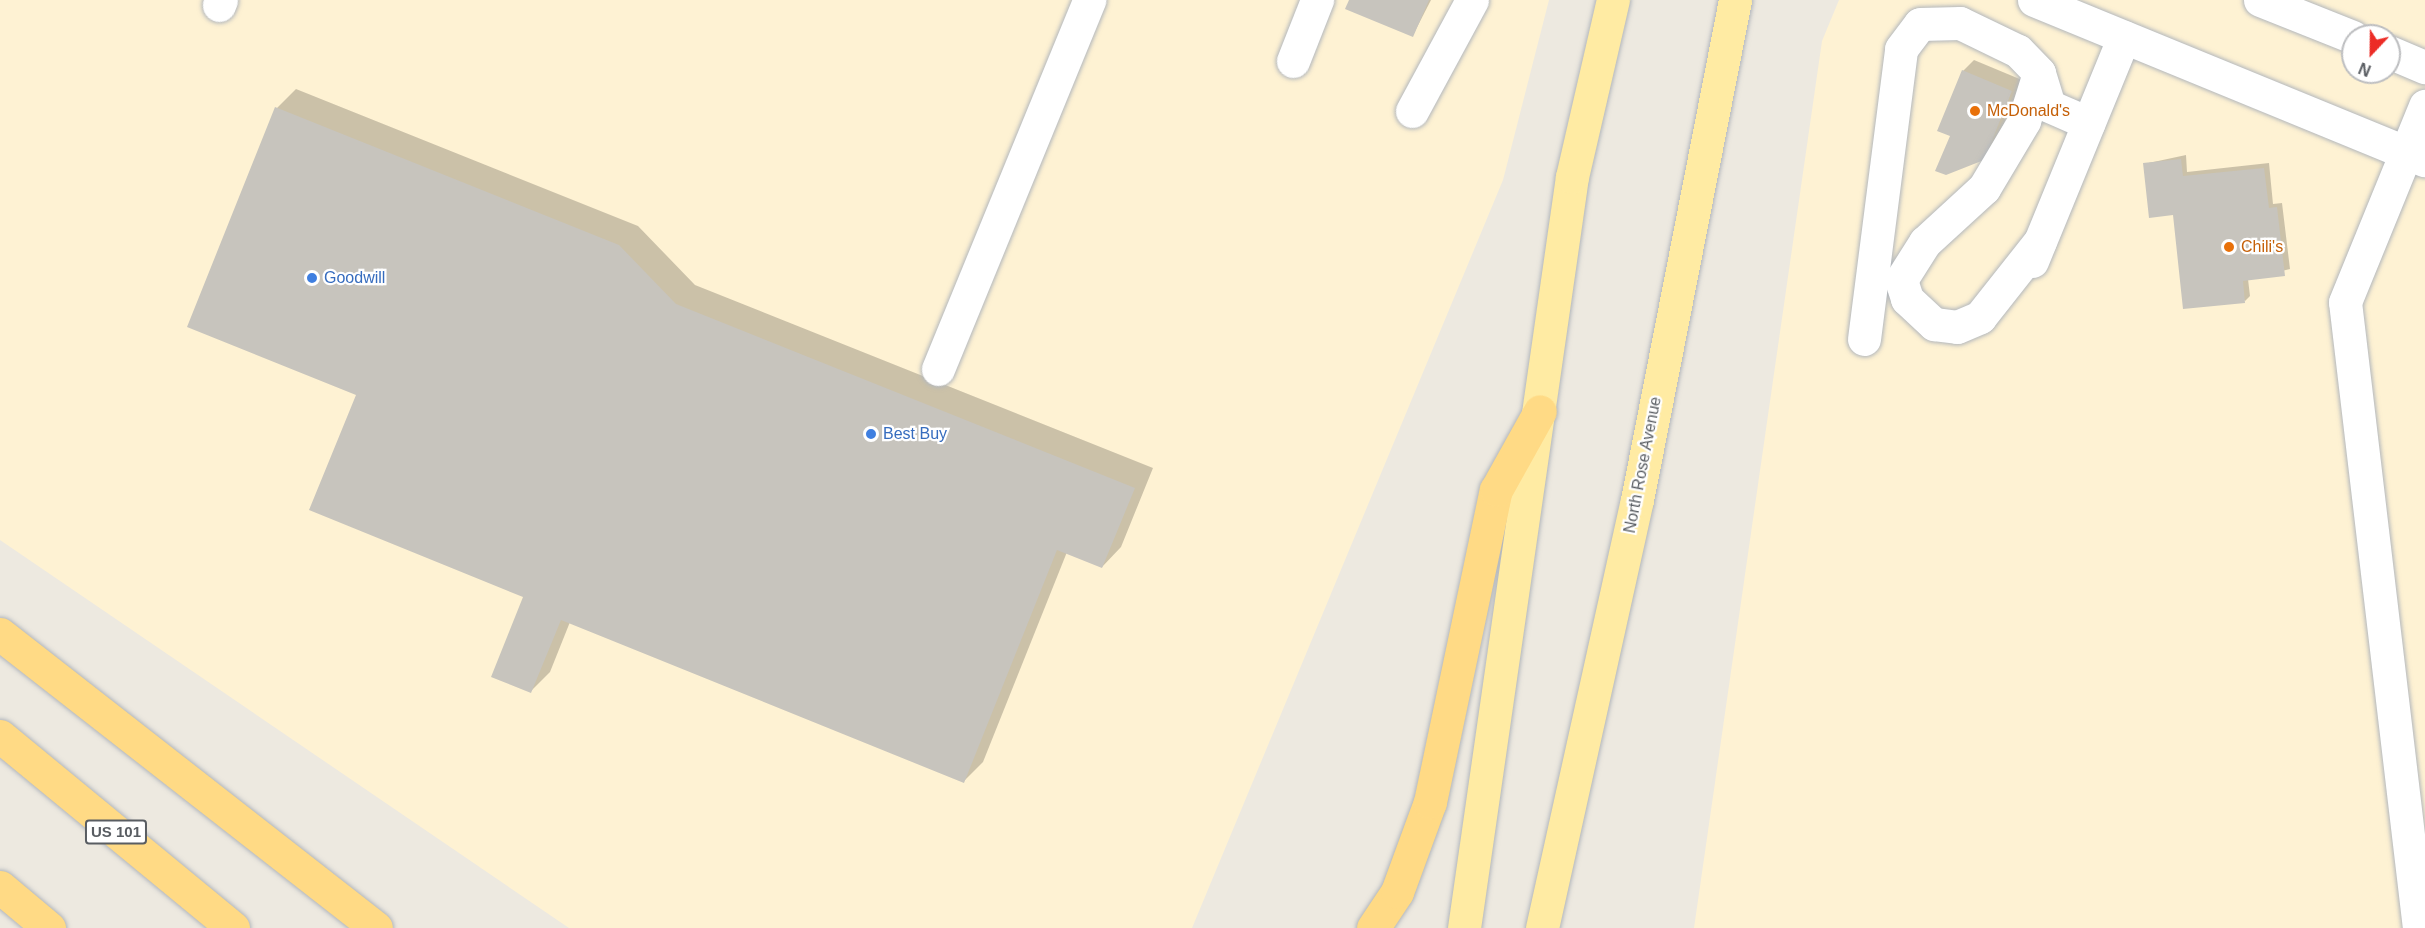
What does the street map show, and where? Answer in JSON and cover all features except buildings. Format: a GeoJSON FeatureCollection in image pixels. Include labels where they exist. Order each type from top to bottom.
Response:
{"type":"FeatureCollection","features":[{"type":"Feature","properties":{"kind":"highway"},"geometry":{"type":"LineString","coordinates":[[1373,928],[1397,892],[1430,802],[1496,490],[1540,411]]}},
{"type":"Feature","properties":{"kind":"highway"},"geometry":{"type":"LineString","coordinates":[[0,634],[376,928]]}},
{"type":"Feature","properties":{"kind":"highway","name":"US 101"},"geometry":{"type":"LineString","coordinates":[[0,736],[233,928]]}},
{"type":"Feature","properties":{"kind":"highway"},"geometry":{"type":"LineString","coordinates":[[0,887],[49,928]]}},
{"type":"Feature","properties":{"kind":"main road"},"geometry":{"type":"LineString","coordinates":[[1464,928],[1572,177],[1613,0]]}},
{"type":"Feature","properties":{"kind":"main road","name":"North Rose Avenue"},"geometry":{"type":"LineString","coordinates":[[1542,928],[1620,580],[1735,0]]}},
{"type":"Feature","properties":{"kind":"lane"},"geometry":{"type":"LineString","coordinates":[[938,369],[1089,0]]}},
{"type":"Feature","properties":{"kind":"lane"},"geometry":{"type":"LineString","coordinates":[[1293,61],[1317,0]]}},
{"type":"Feature","properties":{"kind":"lane"},"geometry":{"type":"LineString","coordinates":[[1412,111],[1472,0]]}},
{"type":"Feature","properties":{"kind":"lane"},"geometry":{"type":"LineString","coordinates":[[2034,0],[2416,155]]}},
{"type":"Feature","properties":{"kind":"lane"},"geometry":{"type":"LineString","coordinates":[[2260,0],[2341,33]]}},
{"type":"Feature","properties":{"kind":"lane"},"geometry":{"type":"LineString","coordinates":[[1864,339],[1901,48],[1920,24],[1960,23],[2018,51],[2039,73],[2049,106],[2088,123]]}},
{"type":"Feature","properties":{"kind":"lane"},"geometry":{"type":"LineString","coordinates":[[2019,293],[2124,37]]}},
{"type":"Feature","properties":{"kind":"lane"},"geometry":{"type":"LineString","coordinates":[[2401,57],[2425,67]]}},
{"type":"Feature","properties":{"kind":"lane"},"geometry":{"type":"LineString","coordinates":[[2039,73],[2024,121],[1984,188],[1926,242],[1901,280],[1907,299],[1934,324],[1957,327],[1980,317],[2040,241]]}},
{"type":"Feature","properties":{"kind":"lane"},"geometry":{"type":"LineString","coordinates":[[2419,928],[2345,302],[2416,155],[2425,106]]}},
{"type":"Feature","properties":{"kind":"shaded area"},"geometry":{"type":"Polygon","coordinates":[[[0,0],[1549,0],[1503,180],[1192,928],[569,928],[0,540],[0,0]]]}},
{"type":"Feature","properties":{"kind":"shaded area"},"geometry":{"type":"Polygon","coordinates":[[[1839,0],[2425,0],[2425,928],[1694,928],[1822,41],[1839,0]]]}},
{"type":"Feature","properties":{"kind":"place","name":"McDonald's"},"geometry":{"type":"Point","coordinates":[1975,111]}},
{"type":"Feature","properties":{"kind":"place","name":"Chili's"},"geometry":{"type":"Point","coordinates":[2229,247]}},
{"type":"Feature","properties":{"kind":"place","name":"Goodwill"},"geometry":{"type":"Point","coordinates":[312,278]}},
{"type":"Feature","properties":{"kind":"place","name":"Best Buy"},"geometry":{"type":"Point","coordinates":[871,434]}}]}
